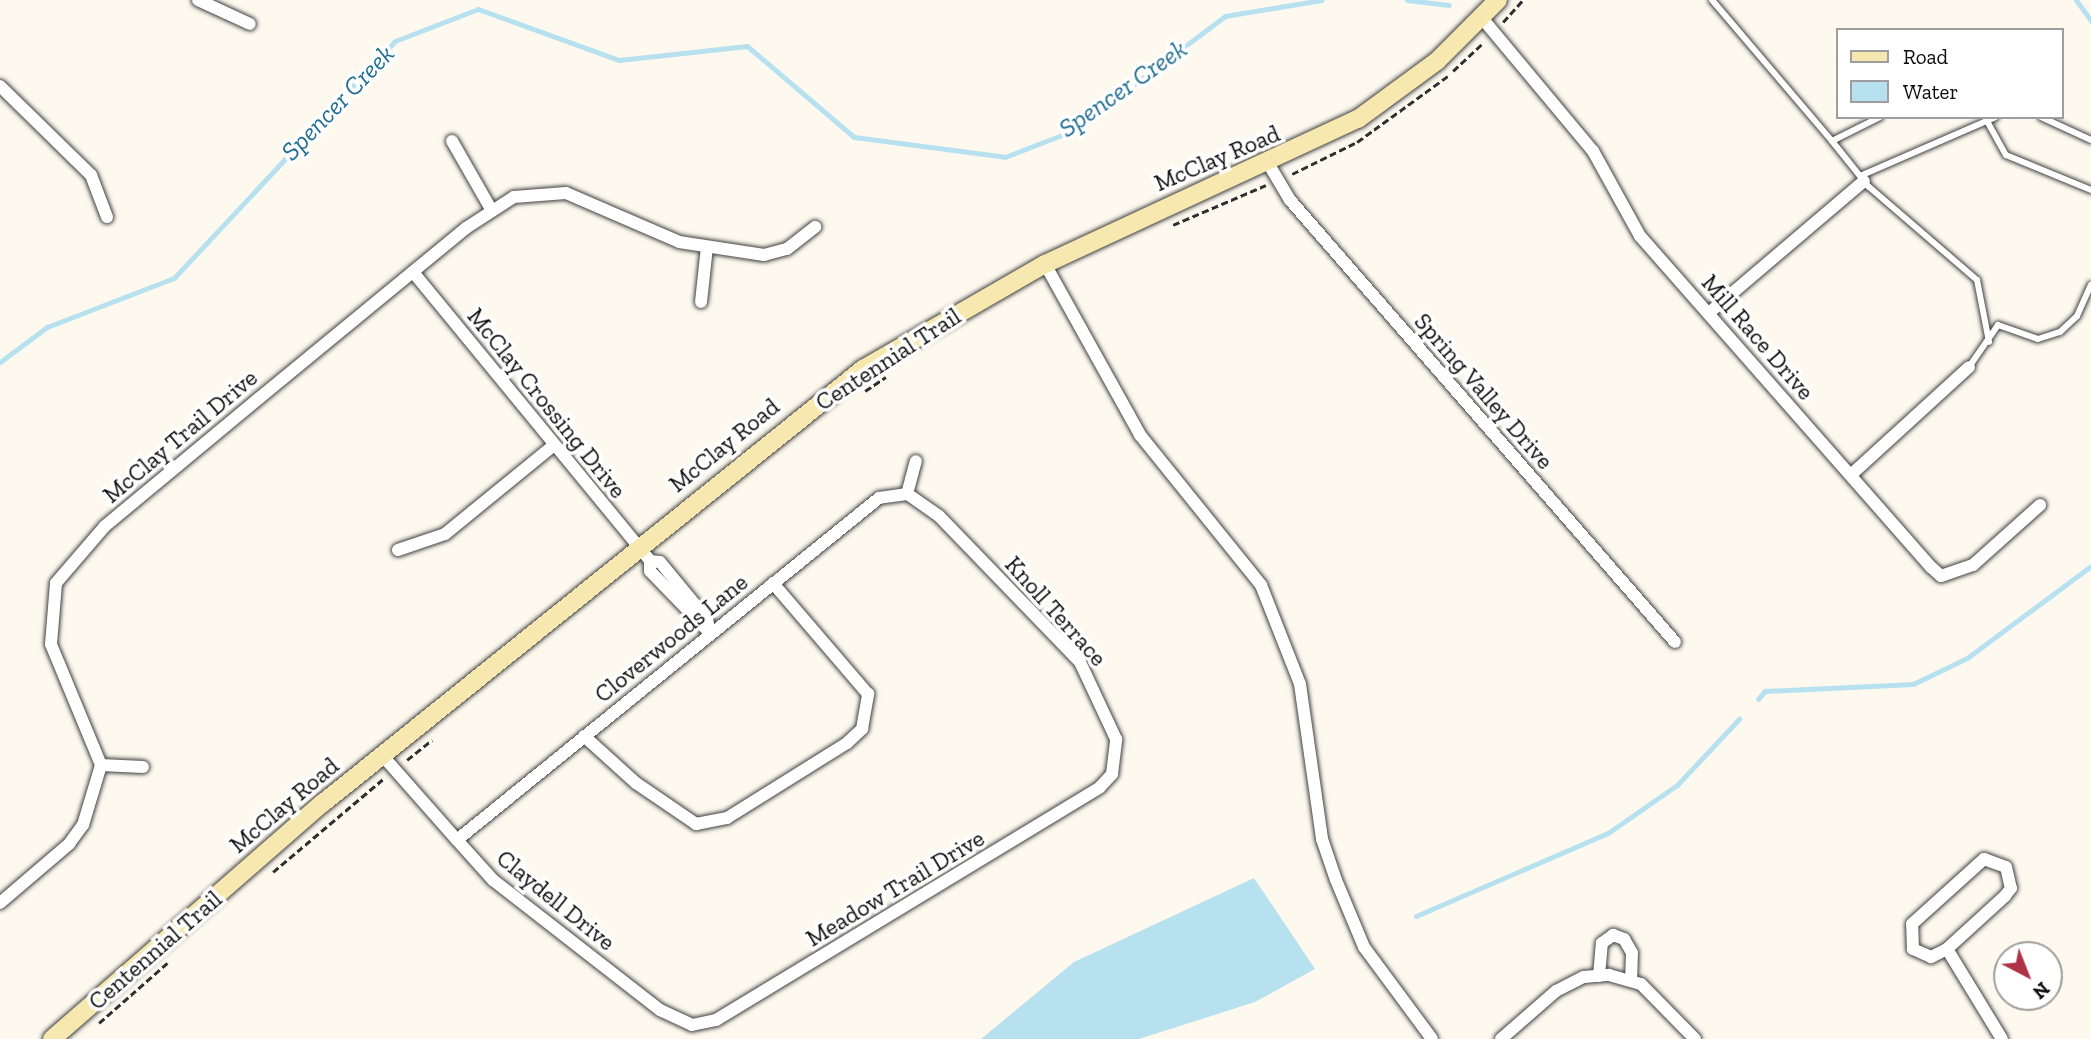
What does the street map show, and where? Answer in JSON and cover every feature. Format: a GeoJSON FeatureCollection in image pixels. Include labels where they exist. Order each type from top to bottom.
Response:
{"type":"FeatureCollection","features":[{"type":"Feature","properties":{"kind":"main road","name":"McClay Road"},"geometry":{"type":"LineString","coordinates":[[52,1039],[382,755],[638,546],[863,369],[1045,264],[1318,141],[1398,93],[1482,18],[1498,0]]}},
{"type":"Feature","properties":{"kind":"street"},"geometry":{"type":"LineString","coordinates":[[198,0],[250,24]]}},
{"type":"Feature","properties":{"kind":"street","name":"Mill Race Drive"},"geometry":{"type":"LineString","coordinates":[[1482,18],[1593,151],[1627,219],[1941,576],[1973,565],[2040,505]]}},
{"type":"Feature","properties":{"kind":"street"},"geometry":{"type":"LineString","coordinates":[[0,86],[91,175],[107,217]]}},
{"type":"Feature","properties":{"kind":"street"},"geometry":{"type":"LineString","coordinates":[[452,141],[491,209]]}},
{"type":"Feature","properties":{"kind":"street","name":"Spring Valley Drive"},"geometry":{"type":"LineString","coordinates":[[1268,163],[1290,200],[1675,642]]}},
{"type":"Feature","properties":{"kind":"street"},"geometry":{"type":"LineString","coordinates":[[1710,312],[1862,178]]}},
{"type":"Feature","properties":{"kind":"street","name":"McClay Trail Drive"},"geometry":{"type":"LineString","coordinates":[[101,765],[51,644],[55,583],[106,526],[491,209],[514,197],[566,193],[652,232],[707,247],[764,255],[787,249],[815,227]]}},
{"type":"Feature","properties":{"kind":"street"},"geometry":{"type":"LineString","coordinates":[[701,302],[707,247]]}},
{"type":"Feature","properties":{"kind":"street"},"geometry":{"type":"LineString","coordinates":[[1045,264],[1140,435],[1261,585],[1300,684],[1322,839],[1336,880],[1364,947],[1432,1039]]}},
{"type":"Feature","properties":{"kind":"street","name":"McClay Crossing Drive"},"geometry":{"type":"LineString","coordinates":[[413,272],[650,561],[660,562],[691,600],[710,633]]}},
{"type":"Feature","properties":{"kind":"street"},"geometry":{"type":"LineString","coordinates":[[1853,473],[1969,367]]}},
{"type":"Feature","properties":{"kind":"street"},"geometry":{"type":"LineString","coordinates":[[398,550],[445,534],[553,446]]}},
{"type":"Feature","properties":{"kind":"street"},"geometry":{"type":"LineString","coordinates":[[907,494],[916,461]]}},
{"type":"Feature","properties":{"kind":"street","name":"Knoll Terrace"},"geometry":{"type":"LineString","coordinates":[[907,494],[921,500],[1080,662],[1116,739],[1112,774]]}},
{"type":"Feature","properties":{"kind":"street","name":"Cloverwoods Lane"},"geometry":{"type":"LineString","coordinates":[[457,840],[860,510],[879,498],[907,494]]}},
{"type":"Feature","properties":{"kind":"street"},"geometry":{"type":"LineString","coordinates":[[584,736],[636,783],[696,824],[727,818],[847,743],[862,729],[868,694],[773,583]]}},
{"type":"Feature","properties":{"kind":"street","name":"Claydell Drive"},"geometry":{"type":"LineString","coordinates":[[382,755],[493,880],[660,1010],[692,1025]]}},
{"type":"Feature","properties":{"kind":"street"},"geometry":{"type":"LineString","coordinates":[[0,903],[69,844],[83,825],[101,765],[143,767]]}},
{"type":"Feature","properties":{"kind":"street","name":"Meadow Trail Drive"},"geometry":{"type":"LineString","coordinates":[[692,1025],[732,1011],[1077,802],[1112,774]]}},
{"type":"Feature","properties":{"kind":"street"},"geometry":{"type":"LineString","coordinates":[[1984,859],[1999,861],[2011,888],[1947,949],[1931,957],[1913,949],[1912,924],[1984,859]]}},
{"type":"Feature","properties":{"kind":"street"},"geometry":{"type":"LineString","coordinates":[[1599,976],[1601,943],[1613,934],[1624,939],[1632,953],[1631,978]]}},
{"type":"Feature","properties":{"kind":"street"},"geometry":{"type":"LineString","coordinates":[[1947,949],[2002,1039]]}},
{"type":"Feature","properties":{"kind":"street"},"geometry":{"type":"LineString","coordinates":[[1501,1039],[1556,991],[1599,976],[1631,978],[1664,1002],[1696,1039]]}},
{"type":"Feature","properties":{"kind":"lane"},"geometry":{"type":"LineString","coordinates":[[1712,0],[1862,178],[1977,280],[1989,342]]}},
{"type":"Feature","properties":{"kind":"lane"},"geometry":{"type":"LineString","coordinates":[[1832,141],[1876,119]]}},
{"type":"Feature","properties":{"kind":"lane"},"geometry":{"type":"LineString","coordinates":[[1862,178],[1992,119]]}},
{"type":"Feature","properties":{"kind":"lane"},"geometry":{"type":"LineString","coordinates":[[2045,119],[2091,140]]}},
{"type":"Feature","properties":{"kind":"lane"},"geometry":{"type":"LineString","coordinates":[[1987,121],[2006,155],[2091,190]]}},
{"type":"Feature","properties":{"kind":"lane"},"geometry":{"type":"LineString","coordinates":[[1969,367],[1989,342],[1998,325],[2038,339],[2060,332],[2077,316],[2091,285]]}},
{"type":"Feature","properties":{"kind":"path"},"geometry":{"type":"LineString","coordinates":[[1512,13],[1524,0]]}},
{"type":"Feature","properties":{"kind":"path"},"geometry":{"type":"LineString","coordinates":[[1169,227],[1255,190]]}},
{"type":"Feature","properties":{"kind":"path","name":"Centennial Trail"},"geometry":{"type":"LineString","coordinates":[[859,396],[898,369]]}},
{"type":"Feature","properties":{"kind":"path"},"geometry":{"type":"LineString","coordinates":[[267,876],[382,780]]}},
{"type":"Feature","properties":{"kind":"path","name":"Centennial Trail"},"geometry":{"type":"LineString","coordinates":[[89,1031],[177,955]]}},
{"type":"Feature","properties":{"kind":"water"},"geometry":{"type":"Polygon","coordinates":[[[1254,878],[1315,969],[1255,1002],[1139,1039],[981,1039],[1074,962],[1254,878]]]}},
{"type":"Feature","properties":{"kind":"waterway","name":"Spencer Creek"},"geometry":{"type":"LineString","coordinates":[[0,362],[47,327],[174,278],[395,41],[478,9],[619,60],[747,46],[854,137],[1005,157],[1072,131],[1225,16],[1322,0]]}},
{"type":"Feature","properties":{"kind":"waterway","name":"Spencer Creek"},"geometry":{"type":"LineString","coordinates":[[1407,0],[1449,5]]}},
{"type":"Feature","properties":{"kind":"waterway","name":"Spencer Creek"},"geometry":{"type":"LineString","coordinates":[[2076,0],[2091,21]]}},
{"type":"Feature","properties":{"kind":"waterway"},"geometry":{"type":"LineString","coordinates":[[1758,699],[1765,691],[1913,684],[1967,658],[2091,566]]}},
{"type":"Feature","properties":{"kind":"waterway"},"geometry":{"type":"LineString","coordinates":[[1416,916],[1608,833],[1677,785],[1739,719]]}}]}
